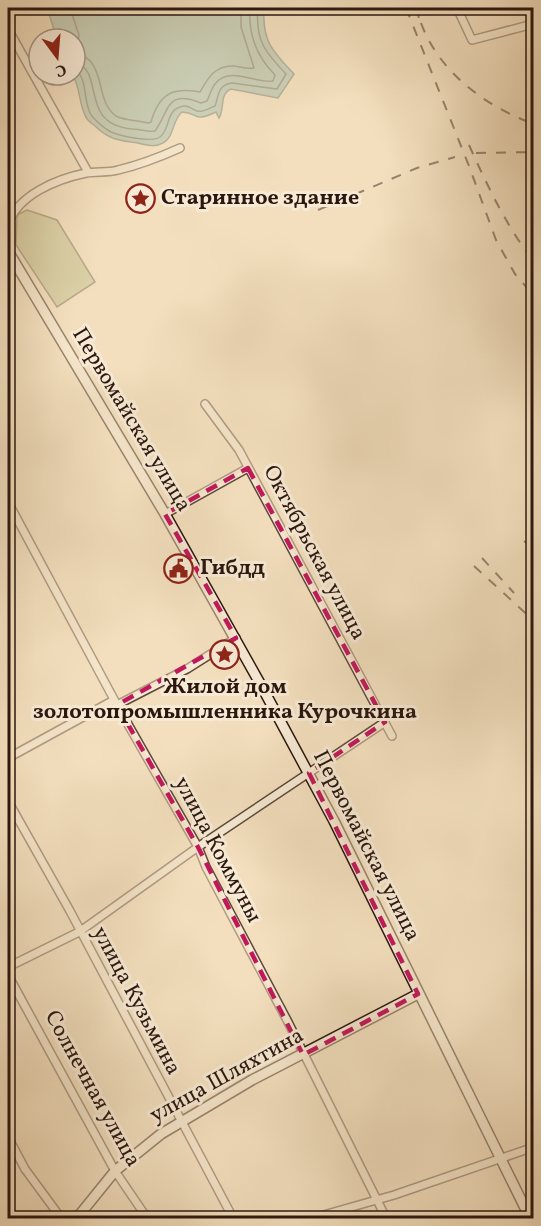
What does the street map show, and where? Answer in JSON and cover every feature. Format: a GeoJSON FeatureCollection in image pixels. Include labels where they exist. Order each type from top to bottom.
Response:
{"type":"FeatureCollection","features":[{"type":"Feature","properties":{"kind":"main road","name":"Первомайская улица"},"geometry":{"type":"LineString","coordinates":[[8,252],[165,514],[309,773],[530,1218]]}},
{"type":"Feature","properties":{"kind":"main road","name":"улица Шляхтина"},"geometry":{"type":"LineString","coordinates":[[77,1218],[116,1171],[144,1146],[180,1121],[252,1080],[418,994]]}},
{"type":"Feature","properties":{"kind":"street"},"geometry":{"type":"LineString","coordinates":[[457,8],[472,40],[534,24],[529,8]]}},
{"type":"Feature","properties":{"kind":"street"},"geometry":{"type":"LineString","coordinates":[[8,29],[88,172]]}},
{"type":"Feature","properties":{"kind":"street"},"geometry":{"type":"LineString","coordinates":[[8,225],[14,210],[21,203],[59,181],[88,172],[115,171],[180,148]]}},
{"type":"Feature","properties":{"kind":"street","name":"Октябрьская улица"},"geometry":{"type":"LineString","coordinates":[[205,404],[239,450],[392,736]]}},
{"type":"Feature","properties":{"kind":"street"},"geometry":{"type":"LineString","coordinates":[[165,514],[248,468]]}},
{"type":"Feature","properties":{"kind":"street","name":"улица Коммуны"},"geometry":{"type":"LineString","coordinates":[[8,502],[116,702],[198,847],[206,867],[287,1020],[386,1218]]}},
{"type":"Feature","properties":{"kind":"street"},"geometry":{"type":"LineString","coordinates":[[8,758],[116,702],[187,669],[236,638]]}},
{"type":"Feature","properties":{"kind":"street"},"geometry":{"type":"LineString","coordinates":[[8,967],[79,932],[198,847],[385,722]]}},
{"type":"Feature","properties":{"kind":"street","name":"улица Кузьмина"},"geometry":{"type":"LineString","coordinates":[[8,801],[70,911],[79,932],[233,1218]]}},
{"type":"Feature","properties":{"kind":"street","name":"Солнечная улица"},"geometry":{"type":"LineString","coordinates":[[8,975],[116,1171],[147,1218]]}},
{"type":"Feature","properties":{"kind":"street"},"geometry":{"type":"LineString","coordinates":[[8,1137],[60,1218]]}},
{"type":"Feature","properties":{"kind":"street"},"geometry":{"type":"LineString","coordinates":[[313,1218],[378,1200],[502,1160],[534,1147]]}},
{"type":"Feature","properties":{"kind":"highlighted area"},"geometry":{"type":"Polygon","coordinates":[[[248,468],[385,722],[309,773],[418,994],[303,1055],[198,847],[117,705],[236,638],[165,514],[248,468]]]}},
{"type":"Feature","properties":{"kind":"green space"},"geometry":{"type":"Polygon","coordinates":[[[27,210],[57,220],[95,282],[57,307],[16,245],[17,215],[27,210]]]}},
{"type":"Feature","properties":{"kind":"water"},"geometry":{"type":"Polygon","coordinates":[[[47,8],[264,8],[265,29],[270,45],[294,74],[278,98],[231,89],[225,94],[219,118],[216,112],[199,117],[182,112],[167,141],[159,145],[120,140],[111,137],[90,122],[82,106],[77,87],[87,87],[87,27],[53,27],[47,8]]]}},
{"type":"Feature","properties":{"kind":"railway"},"geometry":{"type":"LineString","coordinates":[[406,8],[496,240],[515,274],[534,296]]}},
{"type":"Feature","properties":{"kind":"railway"},"geometry":{"type":"LineString","coordinates":[[417,8],[419,19]]}},
{"type":"Feature","properties":{"kind":"railway"},"geometry":{"type":"LineString","coordinates":[[421,23],[440,57],[466,86],[499,108],[534,124]]}},
{"type":"Feature","properties":{"kind":"railway"},"geometry":{"type":"LineString","coordinates":[[469,145],[497,203],[531,258]]}},
{"type":"Feature","properties":{"kind":"railway"},"geometry":{"type":"LineString","coordinates":[[476,153],[534,152]]}},
{"type":"Feature","properties":{"kind":"railway"},"geometry":{"type":"LineString","coordinates":[[318,210],[417,168],[455,157]]}},
{"type":"Feature","properties":{"kind":"railway"},"geometry":{"type":"LineString","coordinates":[[524,541],[534,549]]}},
{"type":"Feature","properties":{"kind":"railway"},"geometry":{"type":"LineString","coordinates":[[482,558],[514,593]]}},
{"type":"Feature","properties":{"kind":"railway"},"geometry":{"type":"LineString","coordinates":[[474,566],[534,621]]}},
{"type":"Feature","properties":{"kind":"place","name":"Старинное здание"},"geometry":{"type":"Point","coordinates":[140,198]}},
{"type":"Feature","properties":{"kind":"place","name":"Гибдд"},"geometry":{"type":"Point","coordinates":[179,568]}},
{"type":"Feature","properties":{"kind":"place","name":"Жилой дом золотопромышленника Курочкина"},"geometry":{"type":"Point","coordinates":[225,655]}}]}
